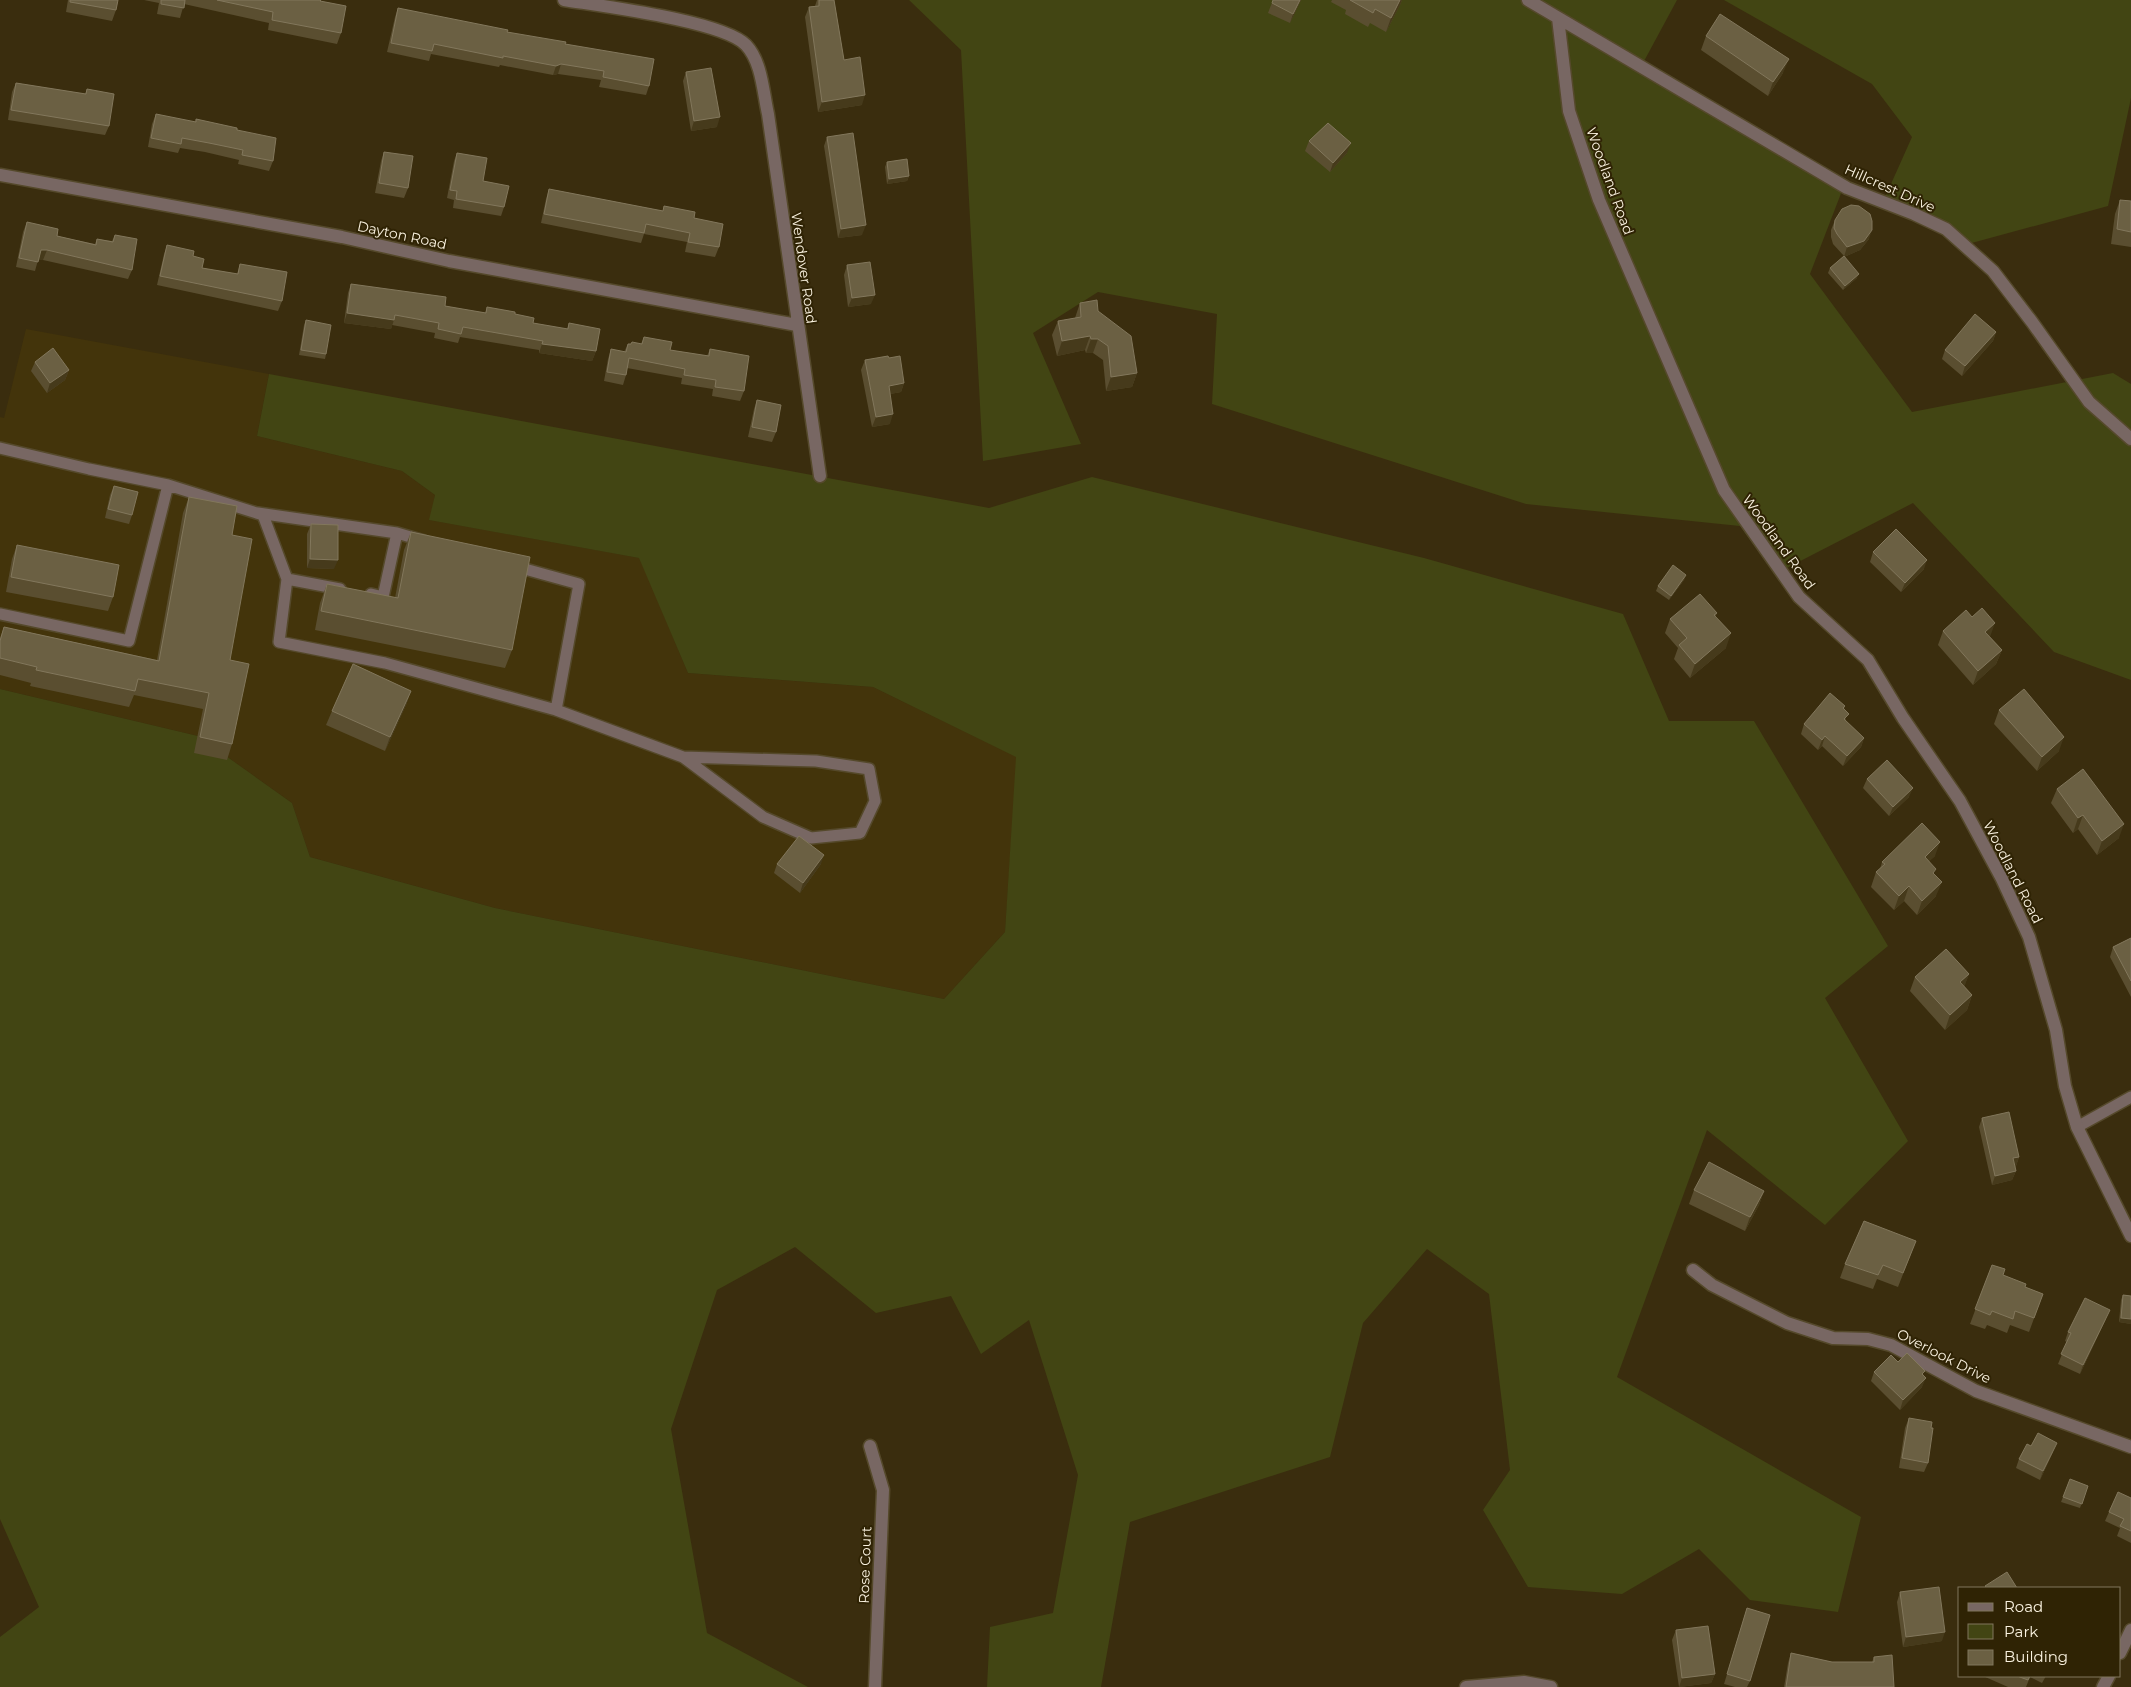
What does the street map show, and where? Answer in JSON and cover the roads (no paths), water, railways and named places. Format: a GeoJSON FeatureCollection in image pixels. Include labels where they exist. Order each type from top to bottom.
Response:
{"type":"FeatureCollection","features":[{"type":"Feature","properties":{"kind":"street","name":"Wendover Road"},"geometry":{"type":"LineString","coordinates":[[564,0],[688,21],[726,32],[746,45],[757,64],[768,114],[820,476]]}},
{"type":"Feature","properties":{"kind":"street","name":"Hillcrest Drive"},"geometry":{"type":"LineString","coordinates":[[1528,0],[1846,188],[1914,214],[1946,229],[1993,271],[2032,322],[2088,402],[2131,439]]}},
{"type":"Feature","properties":{"kind":"street","name":"Woodland Road"},"geometry":{"type":"LineString","coordinates":[[1558,18],[1569,111],[1599,200],[1724,490],[1799,597],[1868,660],[1903,718],[1960,802],[2002,879],[2029,937],[2056,1030],[2065,1086],[2077,1127],[2131,1236]]}},
{"type":"Feature","properties":{"kind":"street","name":"Dayton Road"},"geometry":{"type":"LineString","coordinates":[[0,175],[332,235],[449,260],[797,325]]}},
{"type":"Feature","properties":{"kind":"street","name":"Overlook Drive"},"geometry":{"type":"LineString","coordinates":[[1693,1270],[1712,1285],[1787,1323],[1834,1338],[1868,1339],[1891,1345],[1976,1391],[2131,1447]]}},
{"type":"Feature","properties":{"kind":"street","name":"Rose Court"},"geometry":{"type":"LineString","coordinates":[[870,1446],[883,1490],[875,1687]]}},
{"type":"Feature","properties":{"kind":"street"},"geometry":{"type":"LineString","coordinates":[[2121,1651],[2131,1630]]}},
{"type":"Feature","properties":{"kind":"street"},"geometry":{"type":"LineString","coordinates":[[1466,1687],[1524,1684],[1552,1687]]}},
{"type":"Feature","properties":{"kind":"lane"},"geometry":{"type":"LineString","coordinates":[[0,448],[88,469],[168,485],[264,515],[287,579],[278,642],[385,663],[556,710],[683,757],[763,818],[811,838],[860,833],[875,800],[869,770],[816,761],[683,757]]}},
{"type":"Feature","properties":{"kind":"lane"},"geometry":{"type":"LineString","coordinates":[[0,614],[129,641],[168,485]]}},
{"type":"Feature","properties":{"kind":"lane"},"geometry":{"type":"LineString","coordinates":[[258,513],[397,533],[435,544]]}},
{"type":"Feature","properties":{"kind":"lane"},"geometry":{"type":"LineString","coordinates":[[287,579],[383,597],[397,533]]}},
{"type":"Feature","properties":{"kind":"lane"},"geometry":{"type":"LineString","coordinates":[[502,563],[579,584],[556,710]]}},
{"type":"Feature","properties":{"kind":"lane"},"geometry":{"type":"LineString","coordinates":[[2077,1127],[2131,1097]]}}]}
